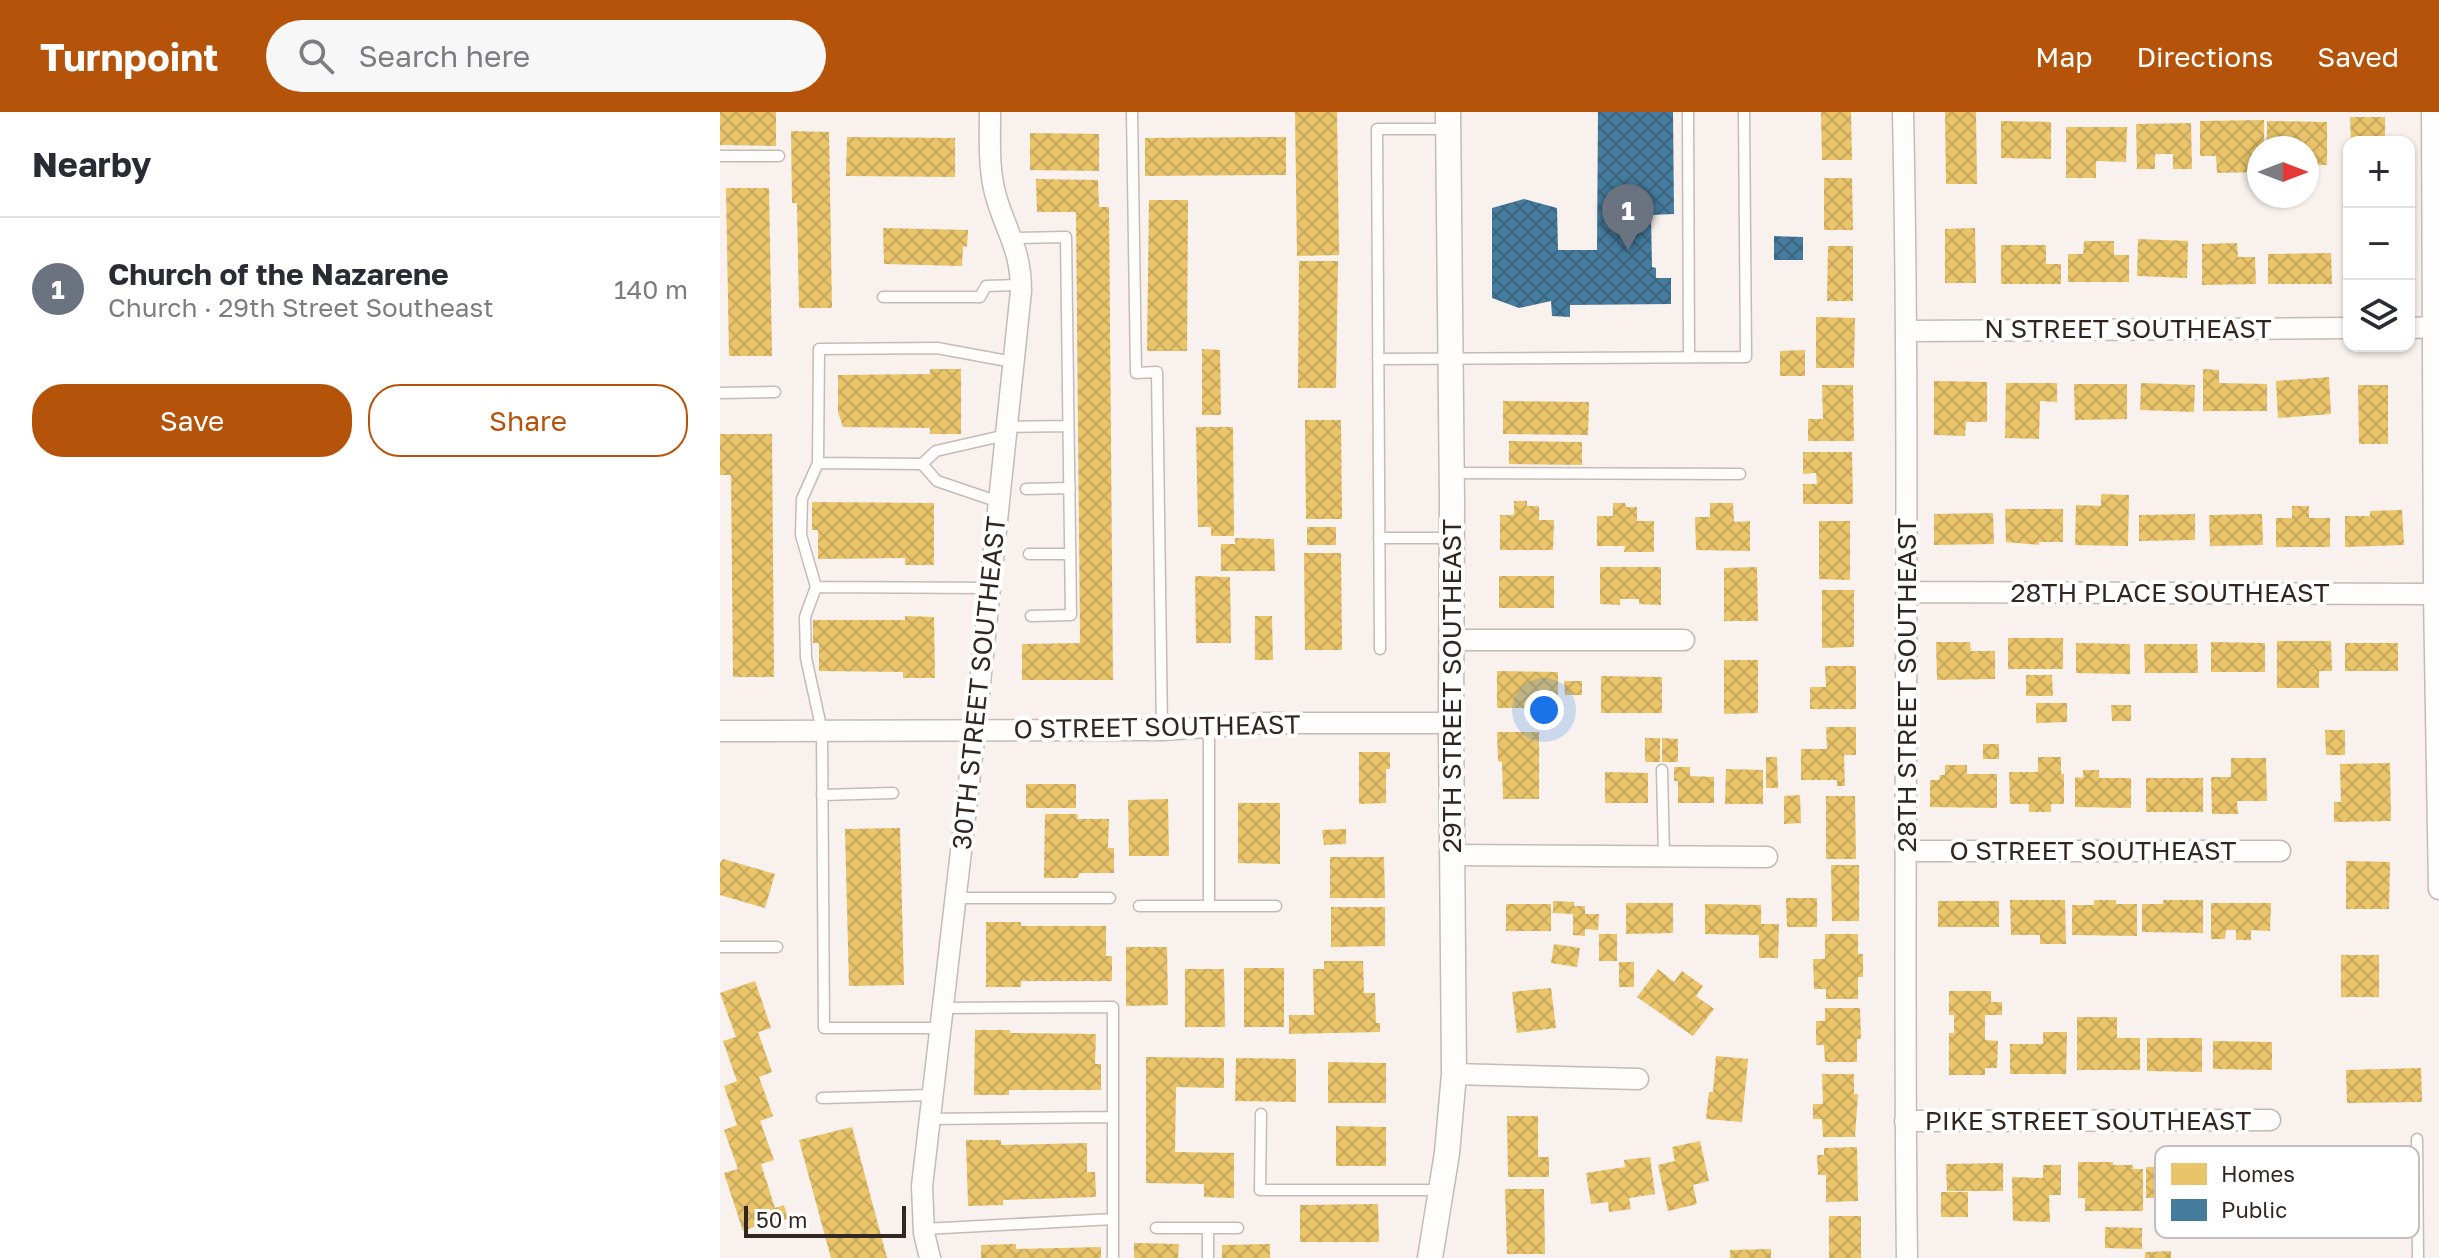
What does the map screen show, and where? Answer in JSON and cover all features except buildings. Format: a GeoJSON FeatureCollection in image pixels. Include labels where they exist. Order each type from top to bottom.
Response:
{"type":"FeatureCollection","features":[{"type":"Feature","properties":{"kind":"street","name":"30TH STREET SOUTHEAST"},"geometry":{"type":"LineString","coordinates":[[930,1258],[924,1229],[922,1186],[975,731],[1021,285],[1021,269],[990,171],[990,112]]}},
{"type":"Feature","properties":{"kind":"street","name":"28TH STREET SOUTHEAST"},"geometry":{"type":"LineString","coordinates":[[1903,112],[1908,331],[1907,1258]]}},
{"type":"Feature","properties":{"kind":"street"},"geometry":{"type":"LineString","coordinates":[[2432,112],[2439,889]]}},
{"type":"Feature","properties":{"kind":"street","name":"29TH STREET SOUTHEAST"},"geometry":{"type":"LineString","coordinates":[[1430,1258],[1442,1190],[1454,1074],[1448,120]]}},
{"type":"Feature","properties":{"kind":"street"},"geometry":{"type":"LineString","coordinates":[[2415,328],[2434,327]]}},
{"type":"Feature","properties":{"kind":"street","name":"N STREET SOUTHEAST"},"geometry":{"type":"LineString","coordinates":[[1908,331],[2343,328]]}},
{"type":"Feature","properties":{"kind":"street","name":"28TH PLACE SOUTHEAST"},"geometry":{"type":"LineString","coordinates":[[1907,592],[2434,594]]}},
{"type":"Feature","properties":{"kind":"street"},"geometry":{"type":"LineString","coordinates":[[1451,640],[1684,640]]}},
{"type":"Feature","properties":{"kind":"street","name":"O STREET SOUTHEAST"},"geometry":{"type":"LineString","coordinates":[[720,731],[1162,730],[1266,723],[1451,723]]}},
{"type":"Feature","properties":{"kind":"street","name":"O STREET SOUTHEAST"},"geometry":{"type":"LineString","coordinates":[[1906,851],[2280,851]]}},
{"type":"Feature","properties":{"kind":"street"},"geometry":{"type":"LineString","coordinates":[[1453,855],[1767,857]]}},
{"type":"Feature","properties":{"kind":"street"},"geometry":{"type":"LineString","coordinates":[[1454,1074],[1638,1079]]}},
{"type":"Feature","properties":{"kind":"street","name":"PIKE STREET SOUTHEAST"},"geometry":{"type":"LineString","coordinates":[[1905,1121],[2270,1120]]}},
{"type":"Feature","properties":{"kind":"lane"},"geometry":{"type":"LineString","coordinates":[[1132,112],[1136,373],[1157,372],[1162,730]]}},
{"type":"Feature","properties":{"kind":"lane"},"geometry":{"type":"LineString","coordinates":[[1688,112],[1689,357]]}},
{"type":"Feature","properties":{"kind":"lane"},"geometry":{"type":"LineString","coordinates":[[1378,359],[1746,357],[1744,112]]}},
{"type":"Feature","properties":{"kind":"lane"},"geometry":{"type":"LineString","coordinates":[[1380,649],[1377,129],[1448,120]]}},
{"type":"Feature","properties":{"kind":"lane"},"geometry":{"type":"LineString","coordinates":[[720,156],[779,156]]}},
{"type":"Feature","properties":{"kind":"lane"},"geometry":{"type":"LineString","coordinates":[[1012,238],[1066,237],[1071,615],[1031,616]]}},
{"type":"Feature","properties":{"kind":"lane"},"geometry":{"type":"LineString","coordinates":[[883,297],[980,297],[986,286],[1021,285]]}},
{"type":"Feature","properties":{"kind":"lane"},"geometry":{"type":"LineString","coordinates":[[1013,362],[937,348],[819,349],[818,463],[802,499],[801,535],[816,587],[805,617],[806,658],[822,731],[824,1028],[1113,1007],[1113,1258]]}},
{"type":"Feature","properties":{"kind":"lane"},"geometry":{"type":"LineString","coordinates":[[720,393],[775,392]]}},
{"type":"Feature","properties":{"kind":"lane"},"geometry":{"type":"LineString","coordinates":[[818,463],[922,464],[936,451],[1006,431],[1068,426]]}},
{"type":"Feature","properties":{"kind":"lane"},"geometry":{"type":"LineString","coordinates":[[922,464],[937,481],[999,502]]}},
{"type":"Feature","properties":{"kind":"lane"},"geometry":{"type":"LineString","coordinates":[[1451,473],[1740,474]]}},
{"type":"Feature","properties":{"kind":"lane"},"geometry":{"type":"LineString","coordinates":[[1026,489],[1070,488]]}},
{"type":"Feature","properties":{"kind":"lane"},"geometry":{"type":"LineString","coordinates":[[1379,538],[1451,538]]}},
{"type":"Feature","properties":{"kind":"lane"},"geometry":{"type":"LineString","coordinates":[[1029,554],[1070,554]]}},
{"type":"Feature","properties":{"kind":"lane"},"geometry":{"type":"LineString","coordinates":[[816,587],[990,588]]}},
{"type":"Feature","properties":{"kind":"lane"},"geometry":{"type":"LineString","coordinates":[[1209,727],[1209,906]]}},
{"type":"Feature","properties":{"kind":"lane"},"geometry":{"type":"LineString","coordinates":[[1662,770],[1664,857]]}},
{"type":"Feature","properties":{"kind":"lane"},"geometry":{"type":"LineString","coordinates":[[822,795],[893,793]]}},
{"type":"Feature","properties":{"kind":"lane"},"geometry":{"type":"LineString","coordinates":[[955,898],[1110,898]]}},
{"type":"Feature","properties":{"kind":"lane"},"geometry":{"type":"LineString","coordinates":[[1139,906],[1276,906]]}},
{"type":"Feature","properties":{"kind":"lane"},"geometry":{"type":"LineString","coordinates":[[720,947],[777,947]]}},
{"type":"Feature","properties":{"kind":"lane"},"geometry":{"type":"LineString","coordinates":[[822,1098],[932,1095]]}},
{"type":"Feature","properties":{"kind":"lane"},"geometry":{"type":"LineString","coordinates":[[1261,1114],[1260,1190],[1442,1190]]}},
{"type":"Feature","properties":{"kind":"lane"},"geometry":{"type":"LineString","coordinates":[[929,1119],[1113,1117]]}},
{"type":"Feature","properties":{"kind":"lane"},"geometry":{"type":"LineString","coordinates":[[2417,1139],[2417,1146]]}},
{"type":"Feature","properties":{"kind":"lane"},"geometry":{"type":"LineString","coordinates":[[924,1229],[1113,1219]]}},
{"type":"Feature","properties":{"kind":"lane"},"geometry":{"type":"LineString","coordinates":[[1156,1228],[1238,1228]]}},
{"type":"Feature","properties":{"kind":"lane"},"geometry":{"type":"LineString","coordinates":[[1208,1228],[1208,1258]]}},
{"type":"Feature","properties":{"kind":"lane"},"geometry":{"type":"LineString","coordinates":[[2418,1238],[2418,1258]]}},
{"type":"Feature","properties":{"kind":"place","name":"Church of the Nazarene"},"geometry":{"type":"Point","coordinates":[1628,250]}}]}
